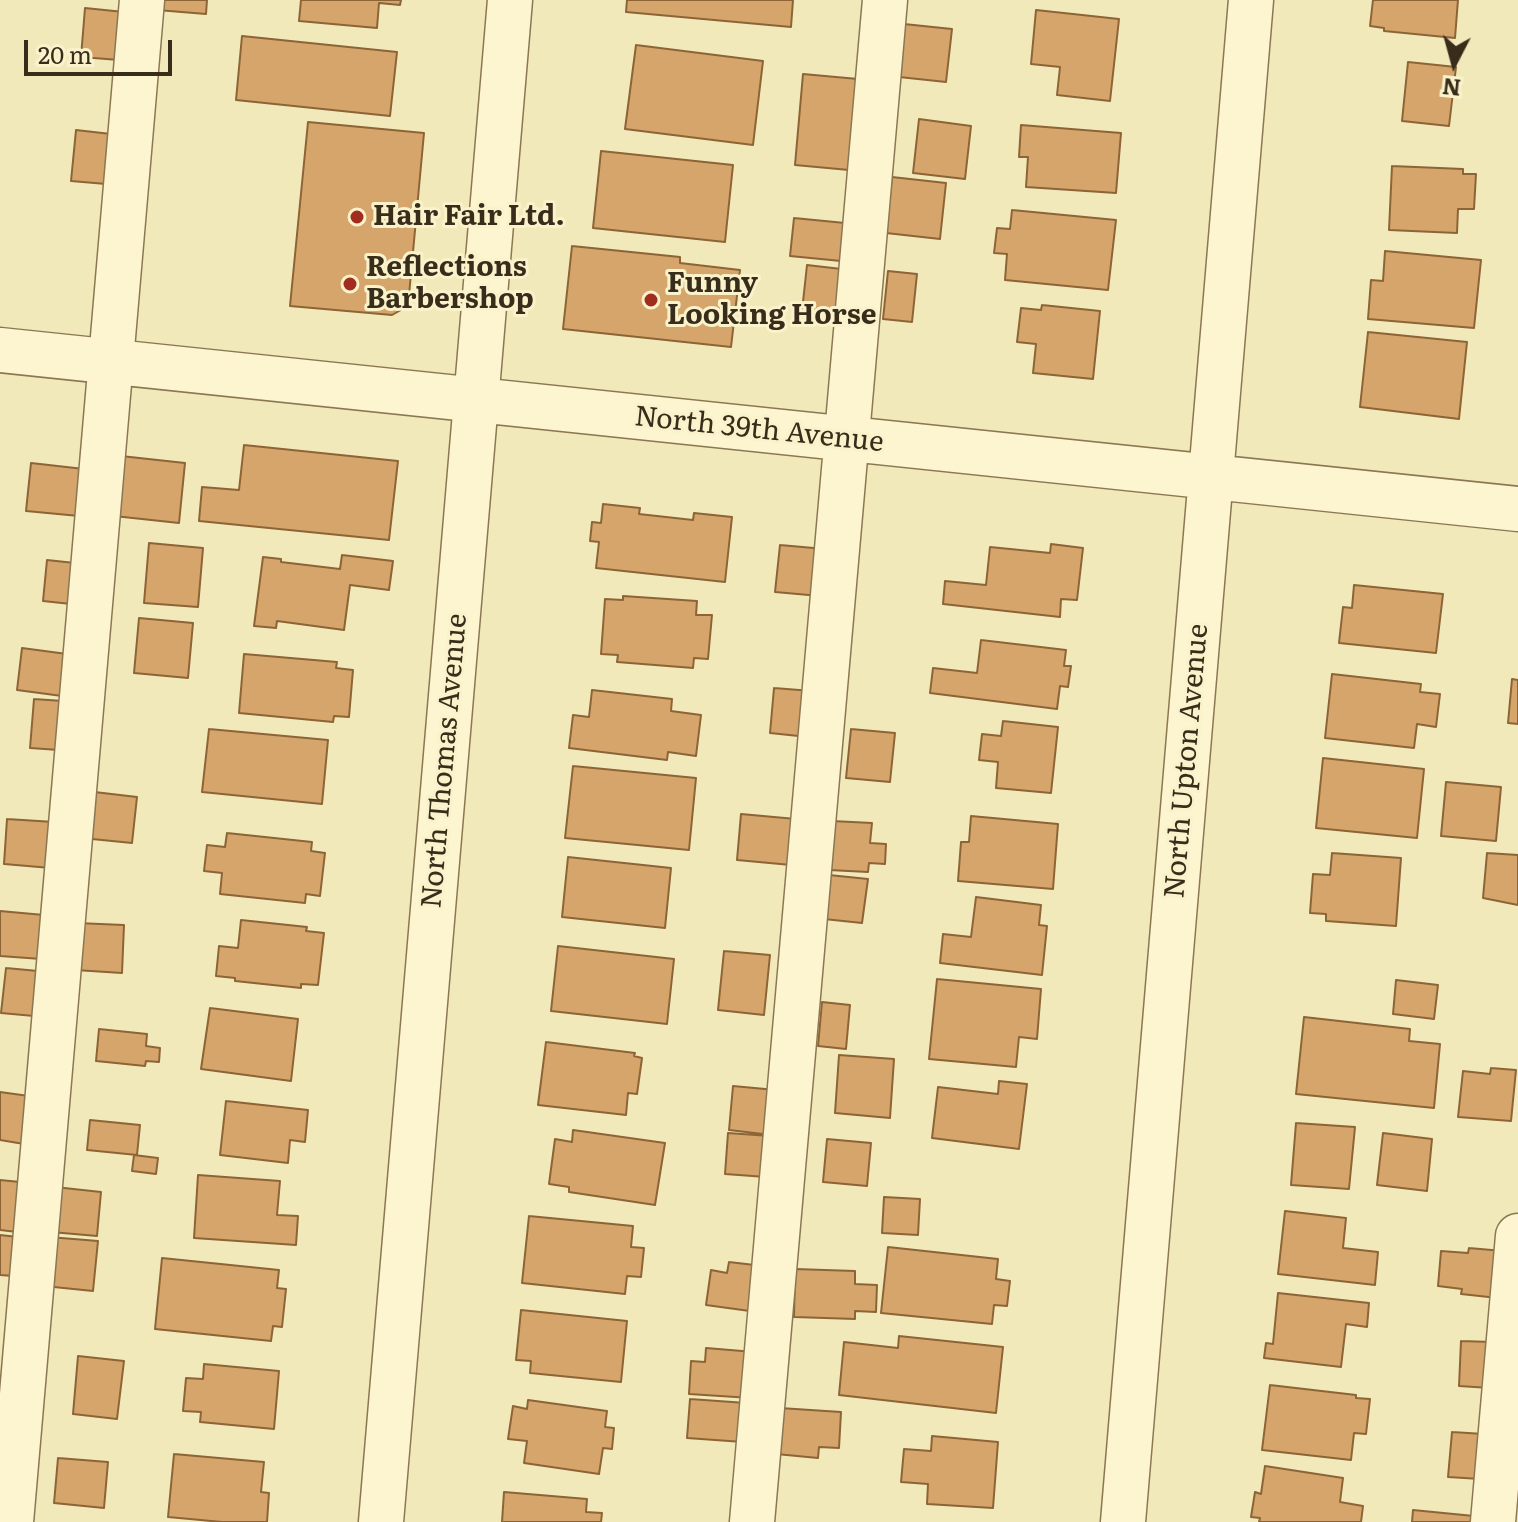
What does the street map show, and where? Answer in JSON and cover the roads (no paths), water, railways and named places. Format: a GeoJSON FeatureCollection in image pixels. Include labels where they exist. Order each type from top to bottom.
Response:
{"type":"FeatureCollection","features":[{"type":"Feature","properties":{"kind":"street"},"geometry":{"type":"LineString","coordinates":[[11,1522],[142,0]]}},
{"type":"Feature","properties":{"kind":"street","name":"North Thomas Avenue"},"geometry":{"type":"LineString","coordinates":[[381,1522],[510,0]]}},
{"type":"Feature","properties":{"kind":"street"},"geometry":{"type":"LineString","coordinates":[[752,1522],[885,0]]}},
{"type":"Feature","properties":{"kind":"street","name":"North Upton Avenue"},"geometry":{"type":"LineString","coordinates":[[1123,1522],[1251,0]]}},
{"type":"Feature","properties":{"kind":"street","name":"North 39th Avenue"},"geometry":{"type":"LineString","coordinates":[[0,350],[1518,509]]}},
{"type":"Feature","properties":{"kind":"street"},"geometry":{"type":"LineString","coordinates":[[1493,1522],[1518,1236]]}},
{"type":"Feature","properties":{"kind":"place","name":"Hair Fair Ltd."},"geometry":{"type":"Point","coordinates":[357,217]}},
{"type":"Feature","properties":{"kind":"place","name":"Reflections Barbershop"},"geometry":{"type":"Point","coordinates":[350,284]}},
{"type":"Feature","properties":{"kind":"place","name":"Funny Looking Horse"},"geometry":{"type":"Point","coordinates":[651,300]}}]}
